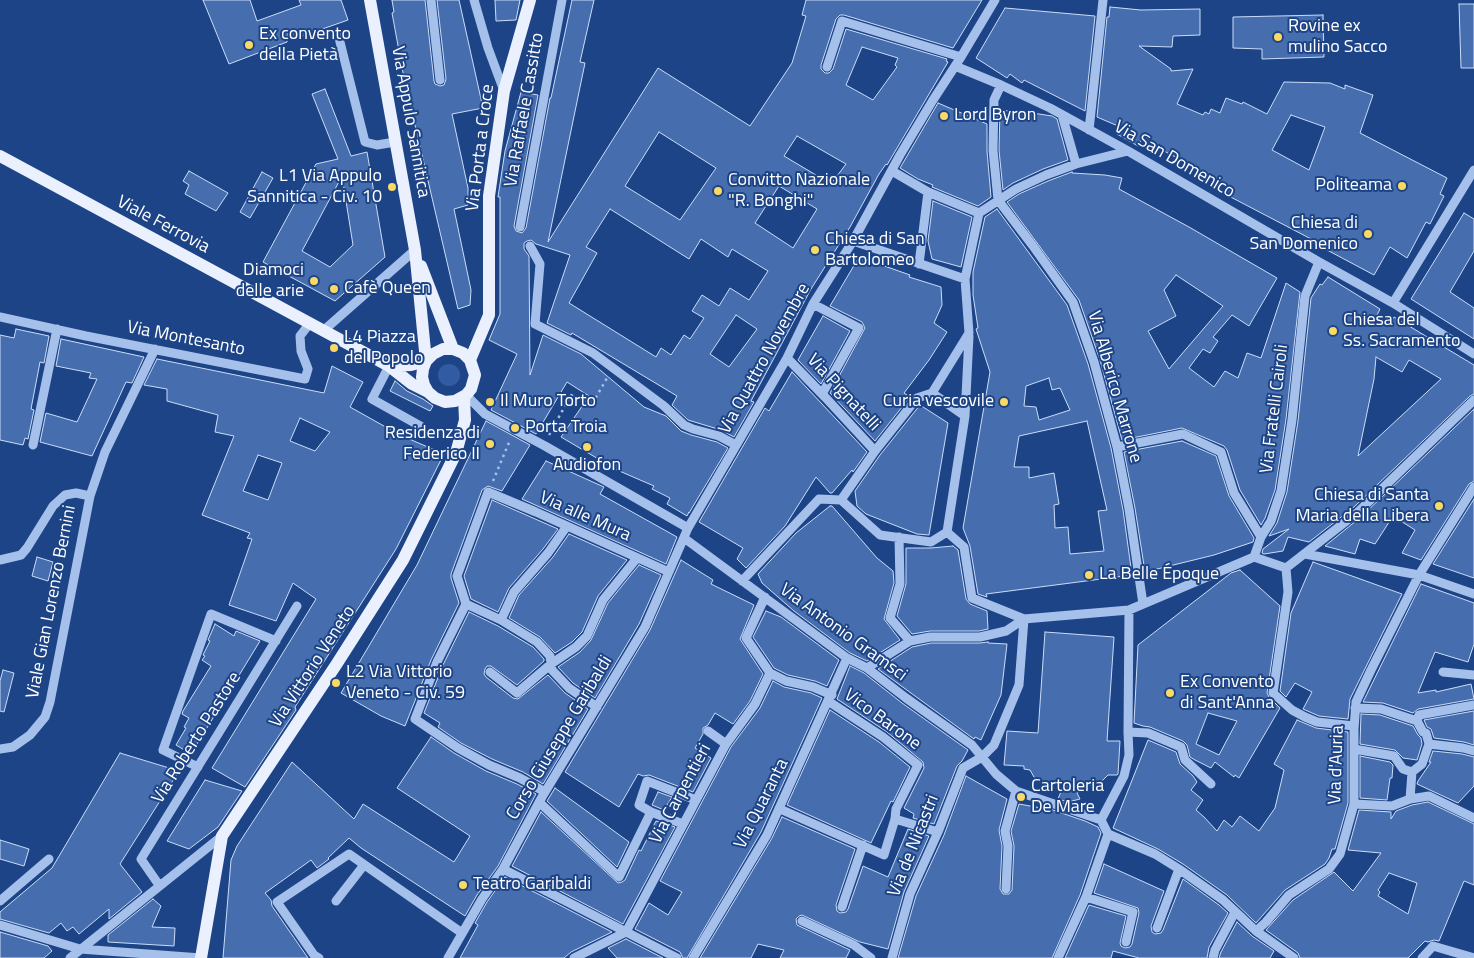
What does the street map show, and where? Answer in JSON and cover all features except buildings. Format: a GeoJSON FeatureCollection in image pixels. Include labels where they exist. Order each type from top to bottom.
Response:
{"type":"FeatureCollection","features":[{"type":"Feature","properties":{"kind":"main road","name":"Via Appulo Sannitica"},"geometry":{"type":"LineString","coordinates":[[370,0],[415,250],[426,361]]}},
{"type":"Feature","properties":{"kind":"main road","name":"Via Porta a Croce"},"geometry":{"type":"LineString","coordinates":[[470,360],[488,315],[489,196],[504,91],[530,0]]}},
{"type":"Feature","properties":{"kind":"main road","name":"Viale Ferrovia"},"geometry":{"type":"LineString","coordinates":[[0,156],[389,366],[412,384],[428,392]]}},
{"type":"Feature","properties":{"kind":"main road","name":"Via Appulo Sannitica"},"geometry":{"type":"LineString","coordinates":[[415,250],[454,349]]}},
{"type":"Feature","properties":{"kind":"main road"},"geometry":{"type":"LineString","coordinates":[[389,366],[411,365],[426,361],[434,354],[443,350],[454,349],[463,353],[470,360],[475,375],[471,389],[465,396],[455,401],[445,402],[435,398],[428,392],[422,377],[426,361]]}},
{"type":"Feature","properties":{"kind":"main road","name":"Via Vittorio Veneto"},"geometry":{"type":"LineString","coordinates":[[201,958],[222,836],[336,665],[403,560],[456,453],[465,420],[465,396]]}},
{"type":"Feature","properties":{"kind":"street"},"geometry":{"type":"LineString","coordinates":[[431,0],[440,80]]}},
{"type":"Feature","properties":{"kind":"street"},"geometry":{"type":"LineString","coordinates":[[474,0],[488,48],[504,91]]}},
{"type":"Feature","properties":{"kind":"street","name":"Via Raffaele Cassitto"},"geometry":{"type":"LineString","coordinates":[[520,227],[562,0]]}},
{"type":"Feature","properties":{"kind":"street","name":"Via Quattro Novembre"},"geometry":{"type":"LineString","coordinates":[[688,528],[787,358],[813,304],[853,241],[933,100],[995,0]]}},
{"type":"Feature","properties":{"kind":"street"},"geometry":{"type":"LineString","coordinates":[[1089,130],[1103,0]]}},
{"type":"Feature","properties":{"kind":"street"},"geometry":{"type":"LineString","coordinates":[[827,67],[842,20],[961,57]]}},
{"type":"Feature","properties":{"kind":"street"},"geometry":{"type":"LineString","coordinates":[[338,34],[365,142],[377,145],[395,142]]}},
{"type":"Feature","properties":{"kind":"street","name":"Via San Domenico"},"geometry":{"type":"LineString","coordinates":[[955,66],[1001,85],[1062,115],[1128,151],[1393,303],[1474,354]]}},
{"type":"Feature","properties":{"kind":"street"},"geometry":{"type":"LineString","coordinates":[[998,200],[993,150],[994,100],[1001,85]]}},
{"type":"Feature","properties":{"kind":"street"},"geometry":{"type":"LineString","coordinates":[[1062,115],[1076,164]]}},
{"type":"Feature","properties":{"kind":"street"},"geometry":{"type":"LineString","coordinates":[[742,581],[819,499],[841,500],[880,534],[931,542],[947,532],[965,416],[969,333],[965,279],[979,213],[1016,189],[1046,175],[1076,164],[1128,151]]}},
{"type":"Feature","properties":{"kind":"street"},"geometry":{"type":"LineString","coordinates":[[1393,303],[1474,170]]}},
{"type":"Feature","properties":{"kind":"street"},"geometry":{"type":"LineString","coordinates":[[892,171],[928,192],[979,213]]}},
{"type":"Feature","properties":{"kind":"street"},"geometry":{"type":"LineString","coordinates":[[919,264],[928,192]]}},
{"type":"Feature","properties":{"kind":"street","name":"Via Alberico Marrone"},"geometry":{"type":"LineString","coordinates":[[998,200],[1073,302],[1094,362],[1117,447],[1129,509],[1143,604]]}},
{"type":"Feature","properties":{"kind":"street"},"geometry":{"type":"LineString","coordinates":[[853,241],[965,279]]}},
{"type":"Feature","properties":{"kind":"street"},"geometry":{"type":"LineString","coordinates":[[530,246],[540,264],[536,324],[593,353],[664,406],[684,425],[719,436],[736,445]]}},
{"type":"Feature","properties":{"kind":"street"},"geometry":{"type":"LineString","coordinates":[[323,330],[415,250]]}},
{"type":"Feature","properties":{"kind":"street","name":"Via Fratelli Cairoli"},"geometry":{"type":"LineString","coordinates":[[1254,557],[1261,537],[1271,521],[1280,491],[1292,420],[1305,296],[1319,262]]}},
{"type":"Feature","properties":{"kind":"street"},"geometry":{"type":"LineString","coordinates":[[813,304],[859,328],[822,394]]}},
{"type":"Feature","properties":{"kind":"street","name":"Via Montesanto"},"geometry":{"type":"LineString","coordinates":[[0,317],[305,379],[308,369],[301,351],[300,336],[310,323]]}},
{"type":"Feature","properties":{"kind":"street"},"geometry":{"type":"LineString","coordinates":[[33,445],[57,330]]}},
{"type":"Feature","properties":{"kind":"street"},"geometry":{"type":"LineString","coordinates":[[841,500],[875,451],[917,398],[932,393],[969,333]]}},
{"type":"Feature","properties":{"kind":"street","name":"Viale Gian Lorenzo Bernini"},"geometry":{"type":"LineString","coordinates":[[0,749],[13,747],[30,735],[45,717],[50,702],[90,496],[105,452],[155,349]]}},
{"type":"Feature","properties":{"kind":"street","name":"Via Pignatelli"},"geometry":{"type":"LineString","coordinates":[[787,358],[875,451]]}},
{"type":"Feature","properties":{"kind":"street"},"geometry":{"type":"LineString","coordinates":[[389,366],[372,399],[422,427]]}},
{"type":"Feature","properties":{"kind":"street"},"geometry":{"type":"LineString","coordinates":[[932,393],[965,416]]}},
{"type":"Feature","properties":{"kind":"street"},"geometry":{"type":"LineString","coordinates":[[465,396],[485,414],[688,528]]}},
{"type":"Feature","properties":{"kind":"street"},"geometry":{"type":"LineString","coordinates":[[1286,568],[1358,512],[1474,400]]}},
{"type":"Feature","properties":{"kind":"street"},"geometry":{"type":"LineString","coordinates":[[1117,447],[1184,434],[1221,452],[1234,493],[1261,537]]}},
{"type":"Feature","properties":{"kind":"street","name":"Via d'Auria"},"geometry":{"type":"LineString","coordinates":[[1256,931],[1289,895],[1329,869],[1340,854],[1354,804],[1354,726],[1356,702],[1370,670],[1419,576],[1474,487]]}},
{"type":"Feature","properties":{"kind":"street"},"geometry":{"type":"LineString","coordinates":[[488,492],[457,576],[466,604],[437,662],[415,719],[458,748],[545,792]]}},
{"type":"Feature","properties":{"kind":"street","name":"Via alle Mura"},"geometry":{"type":"LineString","coordinates":[[488,492],[669,572]]}},
{"type":"Feature","properties":{"kind":"street"},"geometry":{"type":"LineString","coordinates":[[0,560],[21,555],[53,506],[65,495],[76,493],[90,496]]}},
{"type":"Feature","properties":{"kind":"street"},"geometry":{"type":"LineString","coordinates":[[501,620],[514,592],[548,553],[567,526]]}},
{"type":"Feature","properties":{"kind":"street","name":"Corso Giuseppe Garibaldi"},"geometry":{"type":"LineString","coordinates":[[448,958],[482,899],[503,869],[545,792],[645,628],[688,528]]}},
{"type":"Feature","properties":{"kind":"street"},"geometry":{"type":"LineString","coordinates":[[947,532],[964,547],[972,598],[1024,619],[1129,610],[1254,557],[1286,568]]}},
{"type":"Feature","properties":{"kind":"street"},"geometry":{"type":"LineString","coordinates":[[899,537],[900,584],[890,618],[910,641]]}},
{"type":"Feature","properties":{"kind":"street","name":"Via Antonio Gramsci"},"geometry":{"type":"LineString","coordinates":[[684,538],[847,658],[867,668],[972,745],[996,774],[1016,791]]}},
{"type":"Feature","properties":{"kind":"street"},"geometry":{"type":"LineString","coordinates":[[1305,554],[1419,576],[1474,594]]}},
{"type":"Feature","properties":{"kind":"street"},"geometry":{"type":"LineString","coordinates":[[490,672],[517,692],[551,664],[576,647],[587,636],[603,600],[636,558]]}},
{"type":"Feature","properties":{"kind":"street"},"geometry":{"type":"LineString","coordinates":[[1286,568],[1288,592],[1273,693],[1292,710],[1317,722],[1354,726]]}},
{"type":"Feature","properties":{"kind":"street"},"geometry":{"type":"LineString","coordinates":[[765,597],[746,638],[770,673],[786,681],[813,687],[830,698]]}},
{"type":"Feature","properties":{"kind":"street"},"geometry":{"type":"LineString","coordinates":[[466,604],[501,620],[537,642],[550,656],[552,670],[569,688],[596,707]]}},
{"type":"Feature","properties":{"kind":"street","name":"Via Roberto Pastore"},"geometry":{"type":"LineString","coordinates":[[159,886],[140,859],[298,606]]}},
{"type":"Feature","properties":{"kind":"street"},"geometry":{"type":"LineString","coordinates":[[1101,820],[1124,776],[1129,754],[1129,610]]}},
{"type":"Feature","properties":{"kind":"street"},"geometry":{"type":"LineString","coordinates":[[198,767],[163,750],[211,614],[276,641]]}},
{"type":"Feature","properties":{"kind":"street"},"geometry":{"type":"LineString","coordinates":[[867,668],[910,641],[930,637],[980,637],[1006,631],[1024,619]]}},
{"type":"Feature","properties":{"kind":"street","name":"Via de Nicastri"},"geometry":{"type":"LineString","coordinates":[[892,958],[910,894],[938,832],[963,768],[982,757],[994,745],[1019,686],[1024,619]]}},
{"type":"Feature","properties":{"kind":"street","name":"Via Quaranta"},"geometry":{"type":"LineString","coordinates":[[693,958],[767,835],[847,658]]}},
{"type":"Feature","properties":{"kind":"street"},"geometry":{"type":"LineString","coordinates":[[1443,672],[1473,673]]}},
{"type":"Feature","properties":{"kind":"street","name":"Via Carpentieri"},"geometry":{"type":"LineString","coordinates":[[626,932],[726,744],[754,704],[770,673]]}},
{"type":"Feature","properties":{"kind":"street","name":"Vico Barone"},"geometry":{"type":"LineString","coordinates":[[830,698],[918,765],[896,809],[895,818]]}},
{"type":"Feature","properties":{"kind":"street"},"geometry":{"type":"LineString","coordinates":[[1417,721],[1419,714],[1474,705]]}},
{"type":"Feature","properties":{"kind":"street"},"geometry":{"type":"LineString","coordinates":[[1355,708],[1381,709],[1417,721],[1423,732],[1426,733],[1429,744],[1422,764],[1412,772],[1410,799]]}},
{"type":"Feature","properties":{"kind":"street"},"geometry":{"type":"LineString","coordinates":[[708,731],[726,744]]}},
{"type":"Feature","properties":{"kind":"street"},"geometry":{"type":"LineString","coordinates":[[1128,732],[1148,733],[1182,747],[1185,760],[1212,784]]}},
{"type":"Feature","properties":{"kind":"street"},"geometry":{"type":"LineString","coordinates":[[1429,744],[1474,751]]}},
{"type":"Feature","properties":{"kind":"street"},"geometry":{"type":"LineString","coordinates":[[1354,749],[1394,756],[1403,769],[1412,772]]}},
{"type":"Feature","properties":{"kind":"street"},"geometry":{"type":"LineString","coordinates":[[683,824],[651,812],[639,805],[647,782],[696,800]]}},
{"type":"Feature","properties":{"kind":"street"},"geometry":{"type":"LineString","coordinates":[[1006,889],[1008,846],[1005,831],[1016,791],[1101,820],[1108,834],[1155,854],[1179,869],[1223,900],[1256,931],[1294,958]]}},
{"type":"Feature","properties":{"kind":"street"},"geometry":{"type":"LineString","coordinates":[[1354,804],[1392,806],[1410,799],[1429,796],[1473,814]]}},
{"type":"Feature","properties":{"kind":"street"},"geometry":{"type":"LineString","coordinates":[[540,802],[618,878],[651,812]]}},
{"type":"Feature","properties":{"kind":"street"},"geometry":{"type":"LineString","coordinates":[[780,808],[884,855],[895,818],[938,832]]}},
{"type":"Feature","properties":{"kind":"street"},"geometry":{"type":"LineString","coordinates":[[1058,958],[1086,897],[1108,834]]}},
{"type":"Feature","properties":{"kind":"street"},"geometry":{"type":"LineString","coordinates":[[70,958],[222,836]]}},
{"type":"Feature","properties":{"kind":"street"},"geometry":{"type":"LineString","coordinates":[[842,907],[863,845]]}},
{"type":"Feature","properties":{"kind":"street"},"geometry":{"type":"LineString","coordinates":[[315,957],[277,902],[349,854],[462,933]]}},
{"type":"Feature","properties":{"kind":"street"},"geometry":{"type":"LineString","coordinates":[[0,901],[49,858]]}},
{"type":"Feature","properties":{"kind":"street"},"geometry":{"type":"LineString","coordinates":[[336,901],[364,865]]}},
{"type":"Feature","properties":{"kind":"street"},"geometry":{"type":"LineString","coordinates":[[503,869],[677,958]]}},
{"type":"Feature","properties":{"kind":"street"},"geometry":{"type":"LineString","coordinates":[[1158,928],[1179,869]]}},
{"type":"Feature","properties":{"kind":"street"},"geometry":{"type":"LineString","coordinates":[[1086,897],[1133,912],[1126,942]]}},
{"type":"Feature","properties":{"kind":"street"},"geometry":{"type":"LineString","coordinates":[[1213,958],[1236,912]]}},
{"type":"Feature","properties":{"kind":"street"},"geometry":{"type":"LineString","coordinates":[[802,921],[854,945],[871,958]]}},
{"type":"Feature","properties":{"kind":"street"},"geometry":{"type":"LineString","coordinates":[[0,925],[80,949],[201,958]]}},
{"type":"Feature","properties":{"kind":"street"},"geometry":{"type":"LineString","coordinates":[[574,958],[626,932]]}},
{"type":"Feature","properties":{"kind":"street"},"geometry":{"type":"LineString","coordinates":[[1422,958],[1434,946],[1473,956]]}},
{"type":"Feature","properties":{"kind":"path"},"geometry":{"type":"LineString","coordinates":[[543,445],[571,395],[591,406],[612,367]]}},
{"type":"Feature","properties":{"kind":"path"},"geometry":{"type":"LineString","coordinates":[[488,492],[514,430]]}},
{"type":"Feature","properties":{"kind":"shaded area"},"geometry":{"type":"Polygon","coordinates":[[[449,364],[457,367],[460,375],[457,383],[449,386],[441,383],[438,375],[441,367],[449,364]]]}},
{"type":"Feature","properties":{"kind":"place","name":"Rovine ex mulino Sacco"},"geometry":{"type":"Point","coordinates":[1278,37]}},
{"type":"Feature","properties":{"kind":"place","name":"Ex convento della Pietà"},"geometry":{"type":"Point","coordinates":[249,45]}},
{"type":"Feature","properties":{"kind":"place","name":"Lord Byron"},"geometry":{"type":"Point","coordinates":[944,116]}},
{"type":"Feature","properties":{"kind":"place","name":"Politeama"},"geometry":{"type":"Point","coordinates":[1402,186]}},
{"type":"Feature","properties":{"kind":"place","name":"L1 Via Appulo Sannitica - Civ. 10"},"geometry":{"type":"Point","coordinates":[392,187]}},
{"type":"Feature","properties":{"kind":"place","name":"Convitto Nazionale \"R. Bonghi\""},"geometry":{"type":"Point","coordinates":[718,191]}},
{"type":"Feature","properties":{"kind":"place","name":"Chiesa di San Domenico"},"geometry":{"type":"Point","coordinates":[1368,234]}},
{"type":"Feature","properties":{"kind":"place","name":"Chiesa di San Bartolomeo"},"geometry":{"type":"Point","coordinates":[815,250]}},
{"type":"Feature","properties":{"kind":"place","name":"Diamoci delle arie"},"geometry":{"type":"Point","coordinates":[314,281]}},
{"type":"Feature","properties":{"kind":"place","name":"Cafè Queen"},"geometry":{"type":"Point","coordinates":[334,289]}},
{"type":"Feature","properties":{"kind":"place","name":"Chiesa del Ss. Sacramento"},"geometry":{"type":"Point","coordinates":[1333,331]}},
{"type":"Feature","properties":{"kind":"place","name":"L4 Piazza del Popolo"},"geometry":{"type":"Point","coordinates":[334,348]}},
{"type":"Feature","properties":{"kind":"place","name":"Il Muro Torto"},"geometry":{"type":"Point","coordinates":[490,402]}},
{"type":"Feature","properties":{"kind":"place","name":"Curia vescovile"},"geometry":{"type":"Point","coordinates":[1004,402]}},
{"type":"Feature","properties":{"kind":"place","name":"Porta Troia"},"geometry":{"type":"Point","coordinates":[515,428]}},
{"type":"Feature","properties":{"kind":"place","name":"Residenza di Federico II"},"geometry":{"type":"Point","coordinates":[490,444]}},
{"type":"Feature","properties":{"kind":"place","name":"Audiofon"},"geometry":{"type":"Point","coordinates":[587,447]}},
{"type":"Feature","properties":{"kind":"place","name":"Chiesa di Santa Maria della Libera"},"geometry":{"type":"Point","coordinates":[1439,506]}},
{"type":"Feature","properties":{"kind":"place","name":"La Belle Époque"},"geometry":{"type":"Point","coordinates":[1089,575]}},
{"type":"Feature","properties":{"kind":"place","name":"L2 Via Vittorio Veneto - Civ. 59"},"geometry":{"type":"Point","coordinates":[336,683]}},
{"type":"Feature","properties":{"kind":"place","name":"Ex Convento di Sant'Anna"},"geometry":{"type":"Point","coordinates":[1170,693]}},
{"type":"Feature","properties":{"kind":"place","name":"Cartoleria De Mare"},"geometry":{"type":"Point","coordinates":[1021,797]}},
{"type":"Feature","properties":{"kind":"place","name":"Teatro Garibaldi"},"geometry":{"type":"Point","coordinates":[463,885]}}]}
